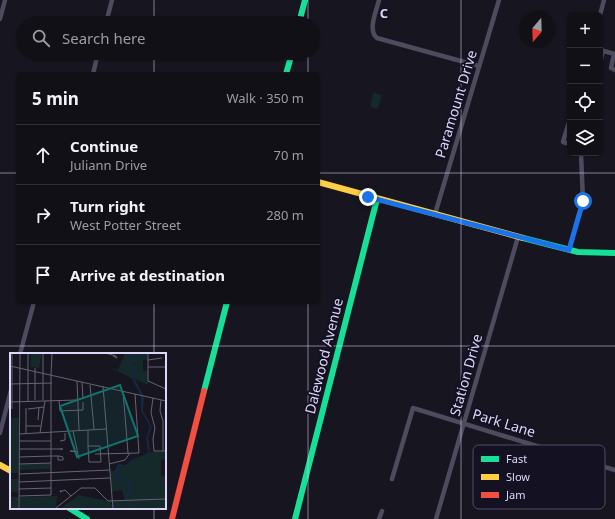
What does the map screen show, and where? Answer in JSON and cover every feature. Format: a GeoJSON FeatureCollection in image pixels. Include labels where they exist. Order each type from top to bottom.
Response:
{"type":"FeatureCollection","features":[{"type":"Feature","properties":{"kind":"street"},"geometry":{"type":"LineString","coordinates":[[0,19],[5,0]]}},
{"type":"Feature","properties":{"kind":"street"},"geometry":{"type":"LineString","coordinates":[[108,16],[112,0]]}},
{"type":"Feature","properties":{"kind":"street"},"geometry":{"type":"LineString","coordinates":[[302,16],[305,0]]}},
{"type":"Feature","properties":{"kind":"street"},"geometry":{"type":"LineString","coordinates":[[379,0],[372,28],[373,34],[376,38],[479,66]]}},
{"type":"Feature","properties":{"kind":"street","name":"Paramount Drive"},"geometry":{"type":"LineString","coordinates":[[435,214],[499,0]]}},
{"type":"Feature","properties":{"kind":"street"},"geometry":{"type":"LineString","coordinates":[[601,12],[604,0]]}},
{"type":"Feature","properties":{"kind":"street"},"geometry":{"type":"LineString","coordinates":[[603,50],[615,54],[611,68],[615,70]]}},
{"type":"Feature","properties":{"kind":"street"},"geometry":{"type":"LineString","coordinates":[[93,72],[96,60]]}},
{"type":"Feature","properties":{"kind":"street"},"geometry":{"type":"LineString","coordinates":[[287,72],[290,60]]}},
{"type":"Feature","properties":{"kind":"street"},"geometry":{"type":"LineString","coordinates":[[567,129],[563,142],[567,143]]}},
{"type":"Feature","properties":{"kind":"street"},"geometry":{"type":"LineString","coordinates":[[569,250],[583,201],[581,156]]}},
{"type":"Feature","properties":{"kind":"street"},"geometry":{"type":"LineString","coordinates":[[320,183],[569,250],[578,252],[615,253]]}},
{"type":"Feature","properties":{"kind":"street","name":"Dalewood Avenue"},"geometry":{"type":"LineString","coordinates":[[295,519],[377,199]]}},
{"type":"Feature","properties":{"kind":"street","name":"Station Drive"},"geometry":{"type":"LineString","coordinates":[[436,519],[518,237]]}},
{"type":"Feature","properties":{"kind":"street"},"geometry":{"type":"LineString","coordinates":[[20,353],[33,304]]}},
{"type":"Feature","properties":{"kind":"street"},"geometry":{"type":"LineString","coordinates":[[172,519],[227,304]]}},
{"type":"Feature","properties":{"kind":"street"},"geometry":{"type":"LineString","coordinates":[[0,433],[10,394]]}},
{"type":"Feature","properties":{"kind":"street","name":"Park Lane"},"geometry":{"type":"LineString","coordinates":[[392,479],[413,408],[535,445]]}},
{"type":"Feature","properties":{"kind":"street"},"geometry":{"type":"LineString","coordinates":[[0,465],[10,470]]}},
{"type":"Feature","properties":{"kind":"street","name":"Park Lane"},"geometry":{"type":"LineString","coordinates":[[605,467],[615,470]]}},
{"type":"Feature","properties":{"kind":"street"},"geometry":{"type":"LineString","coordinates":[[71,509],[87,519]]}},
{"type":"Feature","properties":{"kind":"street"},"geometry":{"type":"LineString","coordinates":[[380,519],[382,511]]}},
{"type":"Feature","properties":{"kind":"green space"},"geometry":{"type":"Polygon","coordinates":[[[373,93],[382,95],[378,109],[370,107],[373,93]]]}},
{"type":"Feature","properties":{"kind":"traffic: fast"},"geometry":{"type":"LineString","coordinates":[[301,16],[305,0]]}},
{"type":"Feature","properties":{"kind":"traffic: fast"},"geometry":{"type":"LineString","coordinates":[[287,72],[290,60]]}},
{"type":"Feature","properties":{"kind":"traffic: fast"},"geometry":{"type":"LineString","coordinates":[[295,519],[377,199]]}},
{"type":"Feature","properties":{"kind":"traffic: fast"},"geometry":{"type":"LineString","coordinates":[[523,238],[578,252],[615,253]]}},
{"type":"Feature","properties":{"kind":"traffic: fast"},"geometry":{"type":"LineString","coordinates":[[204,391],[226,304]]}},
{"type":"Feature","properties":{"kind":"traffic: fast"},"geometry":{"type":"LineString","coordinates":[[71,509],[87,519]]}},
{"type":"Feature","properties":{"kind":"traffic: slow"},"geometry":{"type":"LineString","coordinates":[[320,183],[523,238]]}},
{"type":"Feature","properties":{"kind":"traffic: slow"},"geometry":{"type":"LineString","coordinates":[[0,465],[10,470]]}},
{"type":"Feature","properties":{"kind":"traffic: jam"},"geometry":{"type":"LineString","coordinates":[[172,519],[204,391]]}},
{"type":"Feature","properties":{"kind":"route"},"geometry":{"type":"LineString","coordinates":[[368,197],[569,250],[583,201]]}}]}
